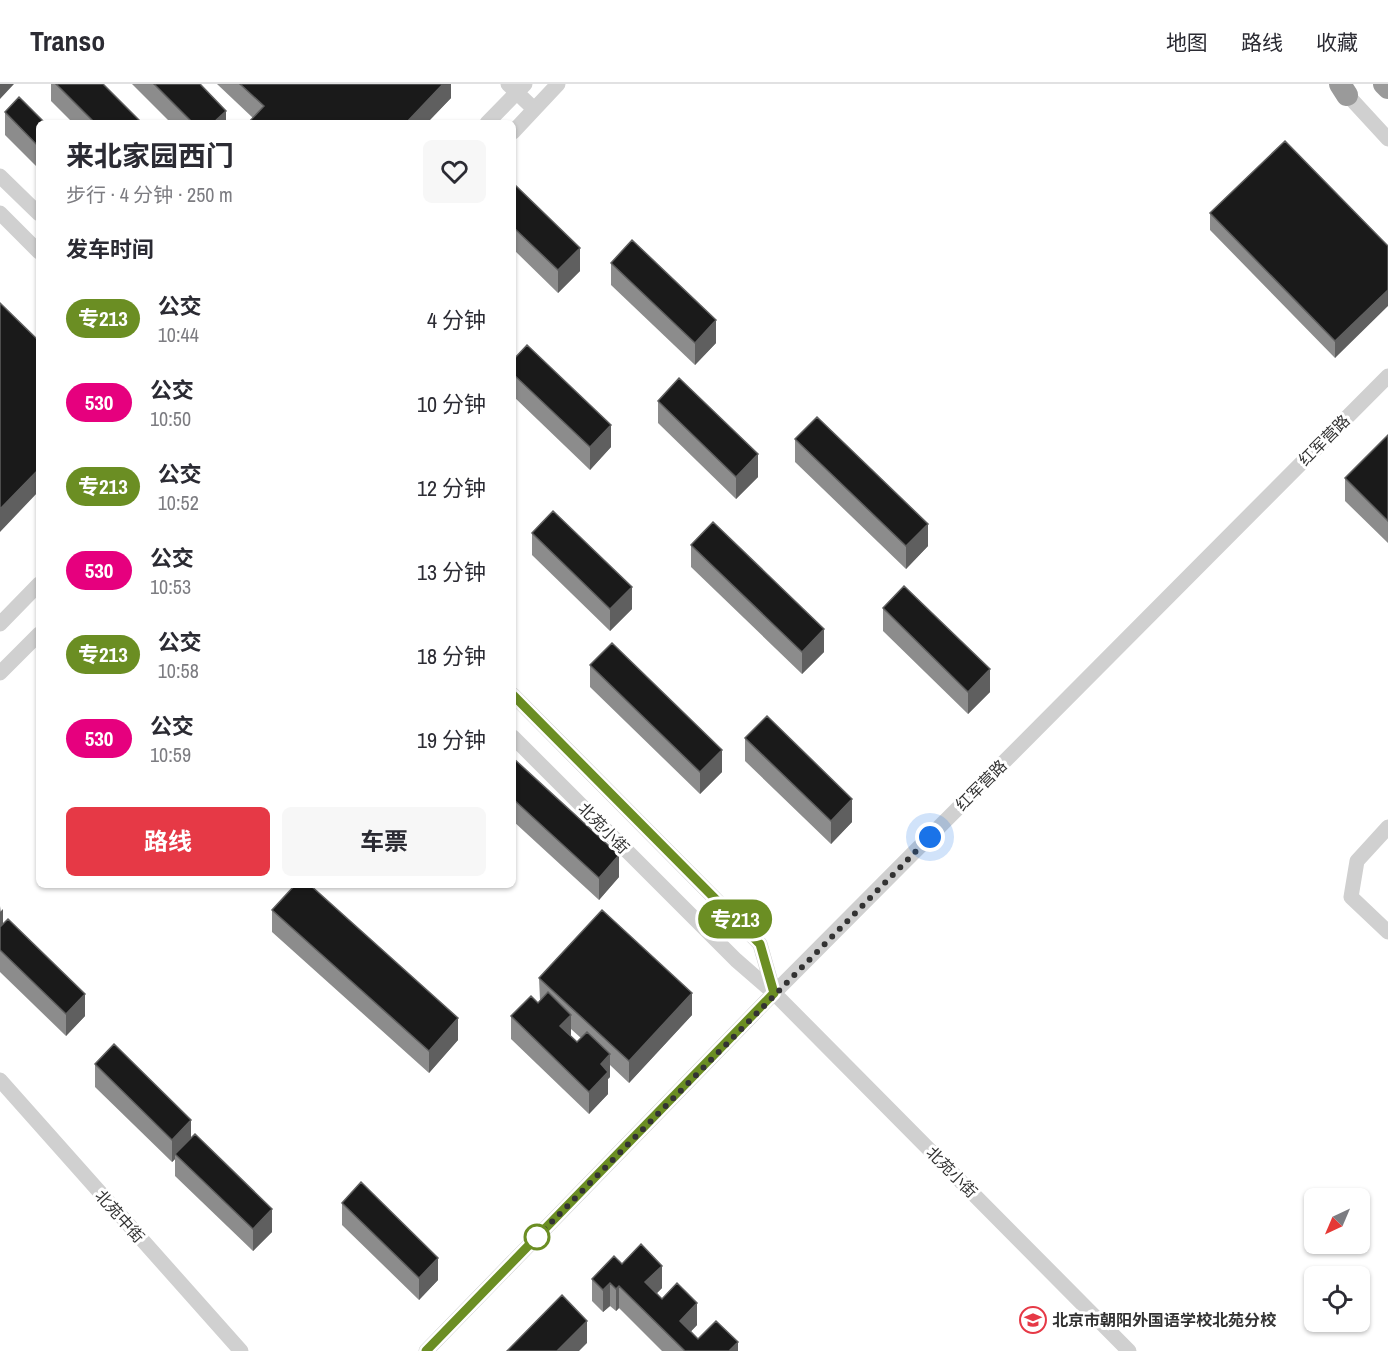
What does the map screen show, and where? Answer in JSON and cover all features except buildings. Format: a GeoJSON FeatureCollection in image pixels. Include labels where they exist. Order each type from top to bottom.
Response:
{"type":"FeatureCollection","features":[{"type":"Feature","properties":{"kind":"highway"},"geometry":{"type":"LineString","coordinates":[[1384,84],[1388,88]]}},
{"type":"Feature","properties":{"kind":"street"},"geometry":{"type":"LineString","coordinates":[[516,129],[558,84]]}},
{"type":"Feature","properties":{"kind":"street"},"geometry":{"type":"LineString","coordinates":[[489,120],[516,87],[534,109]]}},
{"type":"Feature","properties":{"kind":"street"},"geometry":{"type":"LineString","coordinates":[[1341,88],[1388,139]]}},
{"type":"Feature","properties":{"kind":"street"},"geometry":{"type":"LineString","coordinates":[[0,176],[36,211]]}},
{"type":"Feature","properties":{"kind":"street"},"geometry":{"type":"LineString","coordinates":[[2,220],[36,249]]}},
{"type":"Feature","properties":{"kind":"street","name":"红军营路"},"geometry":{"type":"LineString","coordinates":[[426,1351],[774,993],[1388,376]]}},
{"type":"Feature","properties":{"kind":"street"},"geometry":{"type":"LineString","coordinates":[[0,624],[36,587]]}},
{"type":"Feature","properties":{"kind":"street"},"geometry":{"type":"LineString","coordinates":[[0,674],[36,637]]}},
{"type":"Feature","properties":{"kind":"street","name":"北苑小街"},"geometry":{"type":"LineString","coordinates":[[516,698],[760,944],[774,993]]}},
{"type":"Feature","properties":{"kind":"street","name":"北苑小街"},"geometry":{"type":"LineString","coordinates":[[516,740],[736,960],[774,993],[1129,1351]]}},
{"type":"Feature","properties":{"kind":"street"},"geometry":{"type":"LineString","coordinates":[[1388,827],[1357,861],[1351,897],[1388,932]]}},
{"type":"Feature","properties":{"kind":"street","name":"北苑中街"},"geometry":{"type":"LineString","coordinates":[[0,1080],[241,1351]]}},
{"type":"Feature","properties":{"kind":"bus line","name":"专213"},"geometry":{"type":"LineString","coordinates":[[426,1351],[774,993],[760,944],[516,698]]}},
{"type":"Feature","properties":{"kind":"place","name":"北京市朝阳外国语学校北苑分校"},"geometry":{"type":"Point","coordinates":[1033,1320]}},
{"type":"Feature","properties":{"kind":"route"},"geometry":{"type":"LineString","coordinates":[[537,1237],[774,993],[930,837]]}}]}
